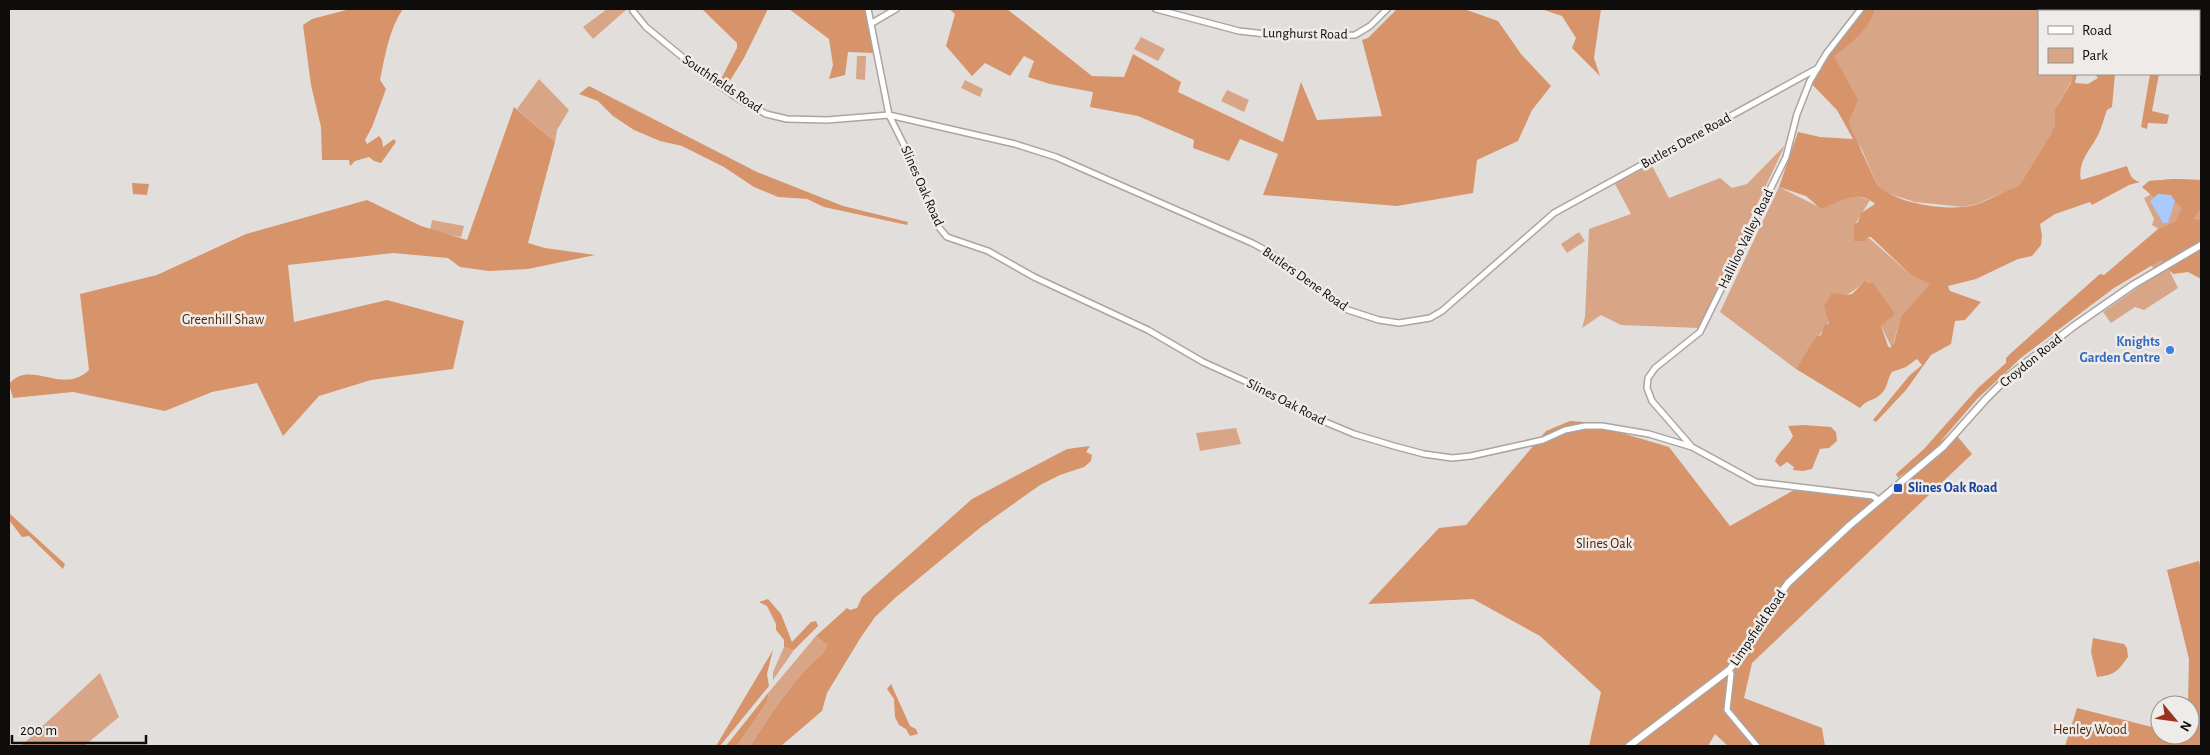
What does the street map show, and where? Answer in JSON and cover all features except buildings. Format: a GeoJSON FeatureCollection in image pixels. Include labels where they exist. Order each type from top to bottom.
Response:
{"type":"FeatureCollection","features":[{"type":"Feature","properties":{"kind":"main road","name":"Croydon Road"},"geometry":{"type":"LineString","coordinates":[[1880,500],[1944,447],[2009,376],[2074,326],[2132,285],[2201,245]]}},
{"type":"Feature","properties":{"kind":"main road","name":"Limpsfield Road"},"geometry":{"type":"LineString","coordinates":[[1629,746],[1729,670],[1754,638],[1765,615],[1788,583],[1850,525],[1880,500]]}},
{"type":"Feature","properties":{"kind":"street","name":"Slines Oak Road"},"geometry":{"type":"LineString","coordinates":[[868,9],[889,115],[911,159],[936,225],[947,236],[988,251],[1034,277],[1148,330],[1203,362],[1247,382],[1311,416],[1339,428],[1394,446],[1424,454],[1452,458],[1495,452],[1543,440],[1565,430],[1585,426],[1602,426],[1649,434],[1692,447],[1756,482],[1873,496],[1880,500]]}},
{"type":"Feature","properties":{"kind":"street"},"geometry":{"type":"LineString","coordinates":[[872,23],[896,9]]}},
{"type":"Feature","properties":{"kind":"street","name":"Lunghurst Road"},"geometry":{"type":"LineString","coordinates":[[1156,9],[1239,31],[1282,36],[1355,35],[1370,26],[1387,9]]}},
{"type":"Feature","properties":{"kind":"street","name":"Halliloo Valley Road"},"geometry":{"type":"LineString","coordinates":[[1692,447],[1652,401],[1647,388],[1648,378],[1655,368],[1700,332],[1786,157],[1797,114],[1810,81],[1828,51],[1861,9]]}},
{"type":"Feature","properties":{"kind":"street","name":"Southfields Road"},"geometry":{"type":"LineString","coordinates":[[633,10],[646,27],[703,74],[737,98],[766,114],[787,119],[819,120],[889,115]]}},
{"type":"Feature","properties":{"kind":"street","name":"Butlers Dene Road"},"geometry":{"type":"LineString","coordinates":[[889,115],[986,136],[1056,157],[1252,243],[1269,252],[1348,310],[1380,320],[1408,322],[1430,318],[1442,311],[1554,213],[1818,68]]}},
{"type":"Feature","properties":{"kind":"street"},"geometry":{"type":"LineString","coordinates":[[1680,444],[1683,438]]}},
{"type":"Feature","properties":{"kind":"street"},"geometry":{"type":"LineString","coordinates":[[1729,670],[1731,674],[1727,710],[1757,746]]}},
{"type":"Feature","properties":{"kind":"green space"},"geometry":{"type":"Polygon","coordinates":[[[350,9],[403,9],[394,25],[388,43],[380,80],[386,89],[372,127],[365,140],[367,144],[379,136],[383,147],[394,139],[396,142],[381,163],[369,157],[355,161],[350,166],[349,160],[322,160],[321,127],[311,85],[303,25],[312,19],[350,9]]]}},
{"type":"Feature","properties":{"kind":"green space"},"geometry":{"type":"Polygon","coordinates":[[[607,9],[627,9],[593,39],[583,27],[607,9]]]}},
{"type":"Feature","properties":{"kind":"green space"},"geometry":{"type":"Polygon","coordinates":[[[702,9],[768,9],[744,58],[728,84],[721,79],[737,48],[737,43],[702,9]]]}},
{"type":"Feature","properties":{"kind":"green space"},"geometry":{"type":"Polygon","coordinates":[[[789,9],[865,9],[874,53],[848,52],[845,75],[829,79],[833,65],[829,39],[789,9]]]}},
{"type":"Feature","properties":{"kind":"green space"},"geometry":{"type":"Polygon","coordinates":[[[949,9],[1007,9],[1092,76],[1124,77],[1133,54],[1181,82],[1178,92],[1283,142],[1301,82],[1317,120],[1382,116],[1362,40],[1368,38],[1397,9],[1464,9],[1498,21],[1521,54],[1551,86],[1532,110],[1518,141],[1477,160],[1473,193],[1397,206],[1263,195],[1278,154],[1240,139],[1229,161],[1193,148],[1194,140],[1138,116],[1090,107],[1093,92],[1050,84],[1028,77],[1034,61],[1024,56],[1010,76],[985,63],[972,76],[946,46],[955,14],[949,9]]]}},
{"type":"Feature","properties":{"kind":"green space"},"geometry":{"type":"Polygon","coordinates":[[[1541,9],[1601,9],[1594,58],[1600,76],[1572,48],[1576,38],[1562,16],[1541,9]]]}},
{"type":"Feature","properties":{"kind":"green space"},"geometry":{"type":"Polygon","coordinates":[[[1866,9],[2081,9],[2038,10],[2038,75],[2073,75],[2071,82],[2055,109],[2055,124],[2050,135],[2018,186],[1977,204],[1963,207],[1915,202],[1883,192],[1877,185],[1862,150],[1837,110],[1812,84],[1828,56],[1866,9]]]}},
{"type":"Feature","properties":{"kind":"green space"},"geometry":{"type":"Polygon","coordinates":[[[1866,9],[1875,9],[1859,36],[1834,56],[1858,100],[1849,121],[1850,126],[1877,185],[1885,192],[1897,197],[1924,205],[1952,208],[1965,207],[1975,205],[2018,186],[2050,135],[2055,124],[2055,109],[2071,83],[2072,75],[2077,75],[2075,83],[2088,84],[2098,78],[2096,75],[2115,75],[2112,107],[2107,110],[2099,133],[2085,156],[2080,173],[2081,180],[2127,166],[2133,178],[2140,182],[2129,185],[2092,205],[2090,202],[2055,214],[2040,224],[2041,245],[2032,256],[2018,259],[1976,279],[1948,286],[1950,291],[1981,302],[1965,320],[1955,321],[1951,344],[1931,355],[1906,390],[1876,422],[1873,420],[1909,376],[1922,365],[1917,359],[1906,367],[1892,372],[1883,392],[1860,408],[1796,369],[1816,337],[1821,335],[1824,326],[1829,323],[1824,306],[1832,293],[1852,294],[1865,281],[1874,284],[1895,314],[1881,326],[1890,348],[1894,343],[1901,316],[1930,284],[1912,276],[1871,237],[1868,237],[1865,241],[1854,241],[1854,225],[1858,222],[1861,213],[1875,204],[1869,199],[1862,197],[1848,198],[1821,209],[1806,196],[1779,187],[1798,132],[1820,137],[1853,139],[1837,110],[1812,84],[1828,56],[1866,9]]]}},
{"type":"Feature","properties":{"kind":"green space"},"geometry":{"type":"Polygon","coordinates":[[[1141,37],[1165,49],[1158,61],[1134,49],[1141,37]]]}},
{"type":"Feature","properties":{"kind":"green space"},"geometry":{"type":"Polygon","coordinates":[[[857,56],[866,56],[865,80],[856,79],[857,56]]]}},
{"type":"Feature","properties":{"kind":"green space"},"geometry":{"type":"Polygon","coordinates":[[[2150,75],[2159,75],[2152,111],[2169,115],[2167,124],[2148,123],[2147,129],[2141,127],[2150,75]]]}},
{"type":"Feature","properties":{"kind":"green space"},"geometry":{"type":"Polygon","coordinates":[[[539,79],[569,110],[557,130],[555,142],[517,109],[539,79]]]}},
{"type":"Feature","properties":{"kind":"green space"},"geometry":{"type":"Polygon","coordinates":[[[965,80],[983,89],[980,97],[961,88],[965,80]]]}},
{"type":"Feature","properties":{"kind":"green space"},"geometry":{"type":"Polygon","coordinates":[[[589,86],[757,172],[843,206],[908,222],[907,225],[824,207],[807,199],[778,197],[754,187],[724,167],[682,146],[660,141],[634,130],[613,116],[598,101],[579,94],[589,86]]]}},
{"type":"Feature","properties":{"kind":"green space"},"geometry":{"type":"Polygon","coordinates":[[[1227,90],[1249,100],[1244,112],[1221,101],[1227,90]]]}},
{"type":"Feature","properties":{"kind":"green space","name":"Greenhill Shaw"},"geometry":{"type":"Polygon","coordinates":[[[514,107],[555,142],[528,243],[545,248],[595,255],[528,269],[489,271],[460,267],[448,258],[393,253],[288,265],[294,322],[387,300],[464,321],[453,369],[371,380],[319,396],[283,436],[257,383],[212,392],[165,411],[73,392],[13,398],[9,384],[17,377],[27,374],[68,380],[79,377],[89,370],[80,294],[157,275],[246,234],[367,200],[421,226],[467,240],[514,107]]]}},
{"type":"Feature","properties":{"kind":"green space"},"geometry":{"type":"Polygon","coordinates":[[[1785,145],[1699,328],[1621,325],[1601,315],[1582,328],[1585,317],[1589,229],[1631,214],[1615,184],[1651,164],[1669,198],[1720,178],[1732,188],[1747,184],[1785,145]]]}},
{"type":"Feature","properties":{"kind":"green space"},"geometry":{"type":"Polygon","coordinates":[[[2174,179],[2201,180],[2201,258],[2170,272],[2178,288],[2144,310],[2135,307],[2111,323],[2103,312],[2160,272],[2151,266],[2174,238],[2152,225],[2154,219],[2144,198],[2152,194],[2149,181],[2174,179]]]}},
{"type":"Feature","properties":{"kind":"green space","name":"Slines Oak"},"geometry":{"type":"Polygon","coordinates":[[[2174,179],[2201,180],[2201,209],[2193,219],[2201,220],[2201,279],[2188,272],[2173,274],[2161,260],[2114,288],[2022,357],[1977,399],[1940,442],[1953,431],[1972,454],[1752,663],[1744,698],[1822,728],[1825,746],[1728,746],[1715,734],[1708,746],[1589,746],[1601,692],[1540,636],[1473,599],[1368,604],[1439,528],[1466,525],[1546,431],[1570,421],[1584,422],[1669,447],[1730,526],[1794,490],[1880,497],[1909,470],[1898,478],[1896,474],[1924,449],[1978,388],[2006,363],[2006,358],[2011,353],[2100,274],[2104,275],[2158,229],[2175,222],[2182,209],[2175,202],[2157,199],[2142,187],[2149,181],[2174,179]]]}},
{"type":"Feature","properties":{"kind":"green space"},"geometry":{"type":"Polygon","coordinates":[[[132,183],[149,184],[147,195],[133,194],[132,183]]]}},
{"type":"Feature","properties":{"kind":"green space"},"geometry":{"type":"Polygon","coordinates":[[[1779,187],[1821,208],[1853,195],[1870,200],[1856,223],[1854,241],[1868,237],[1912,276],[1931,284],[1901,316],[1892,348],[1881,326],[1894,314],[1877,288],[1867,281],[1847,295],[1796,369],[1720,312],[1779,187]]]}},
{"type":"Feature","properties":{"kind":"green space"},"geometry":{"type":"Polygon","coordinates":[[[432,220],[464,226],[461,237],[430,231],[432,220]]]}},
{"type":"Feature","properties":{"kind":"green space"},"geometry":{"type":"Polygon","coordinates":[[[1579,232],[1585,241],[1567,253],[1561,244],[1579,232]]]}},
{"type":"Feature","properties":{"kind":"green space"},"geometry":{"type":"Polygon","coordinates":[[[1788,426],[1831,427],[1836,432],[1837,441],[1829,448],[1820,449],[1812,469],[1803,471],[1793,470],[1794,467],[1787,462],[1780,467],[1775,461],[1793,436],[1788,426]]]}},
{"type":"Feature","properties":{"kind":"green space"},"geometry":{"type":"Polygon","coordinates":[[[1236,428],[1241,444],[1200,451],[1196,433],[1236,428]]]}},
{"type":"Feature","properties":{"kind":"green space"},"geometry":{"type":"Polygon","coordinates":[[[1090,446],[1086,452],[1092,455],[1091,461],[1084,467],[1060,475],[1040,485],[981,527],[895,598],[875,617],[827,693],[822,711],[781,746],[750,746],[793,684],[824,651],[827,645],[816,636],[847,608],[850,610],[857,608],[862,597],[972,499],[1067,449],[1090,446]]]}},
{"type":"Feature","properties":{"kind":"green space"},"geometry":{"type":"Polygon","coordinates":[[[9,513],[65,564],[63,569],[29,536],[22,537],[9,520],[9,513]]]}},
{"type":"Feature","properties":{"kind":"green space","name":"Henley Wood"},"geometry":{"type":"Polygon","coordinates":[[[2199,561],[2201,570],[2201,746],[2065,746],[2077,708],[2150,726],[2150,745],[2200,745],[2200,695],[2188,695],[2189,659],[2167,570],[2199,561]]]}},
{"type":"Feature","properties":{"kind":"green space"},"geometry":{"type":"Polygon","coordinates":[[[768,599],[781,614],[792,642],[811,622],[816,621],[818,626],[794,650],[784,647],[784,640],[776,630],[776,624],[767,606],[759,602],[768,599]]]}},
{"type":"Feature","properties":{"kind":"green space"},"geometry":{"type":"Polygon","coordinates":[[[816,636],[827,645],[824,651],[793,684],[750,746],[737,746],[767,702],[769,692],[816,636]]]}},
{"type":"Feature","properties":{"kind":"green space"},"geometry":{"type":"Polygon","coordinates":[[[2093,638],[2124,644],[2127,648],[2128,657],[2116,672],[2097,677],[2091,652],[2093,638]]]}},
{"type":"Feature","properties":{"kind":"green space"},"geometry":{"type":"Polygon","coordinates":[[[784,647],[794,650],[773,680],[773,672],[784,647]]]}},
{"type":"Feature","properties":{"kind":"green space"},"geometry":{"type":"Polygon","coordinates":[[[773,650],[767,674],[769,686],[720,746],[716,746],[773,650]]]}},
{"type":"Feature","properties":{"kind":"green space"},"geometry":{"type":"Polygon","coordinates":[[[100,673],[119,717],[84,746],[21,746],[100,673]]]}},
{"type":"Feature","properties":{"kind":"green space"},"geometry":{"type":"Polygon","coordinates":[[[891,684],[910,726],[916,729],[918,734],[910,736],[906,729],[899,725],[895,717],[894,699],[887,689],[891,684]]]}},
{"type":"Feature","properties":{"kind":"green space"},"geometry":{"type":"Polygon","coordinates":[[[769,692],[767,702],[737,746],[726,746],[769,692]]]}},
{"type":"Feature","properties":{"kind":"water"},"geometry":{"type":"Polygon","coordinates":[[[2158,194],[2171,195],[2175,201],[2168,223],[2163,223],[2150,201],[2158,194]]]}},
{"type":"Feature","properties":{"kind":"place","name":"Knights Garden Centre"},"geometry":{"type":"Point","coordinates":[2170,350]}},
{"type":"Feature","properties":{"kind":"place","name":"Slines Oak Road"},"geometry":{"type":"Point","coordinates":[1898,488]}}]}
